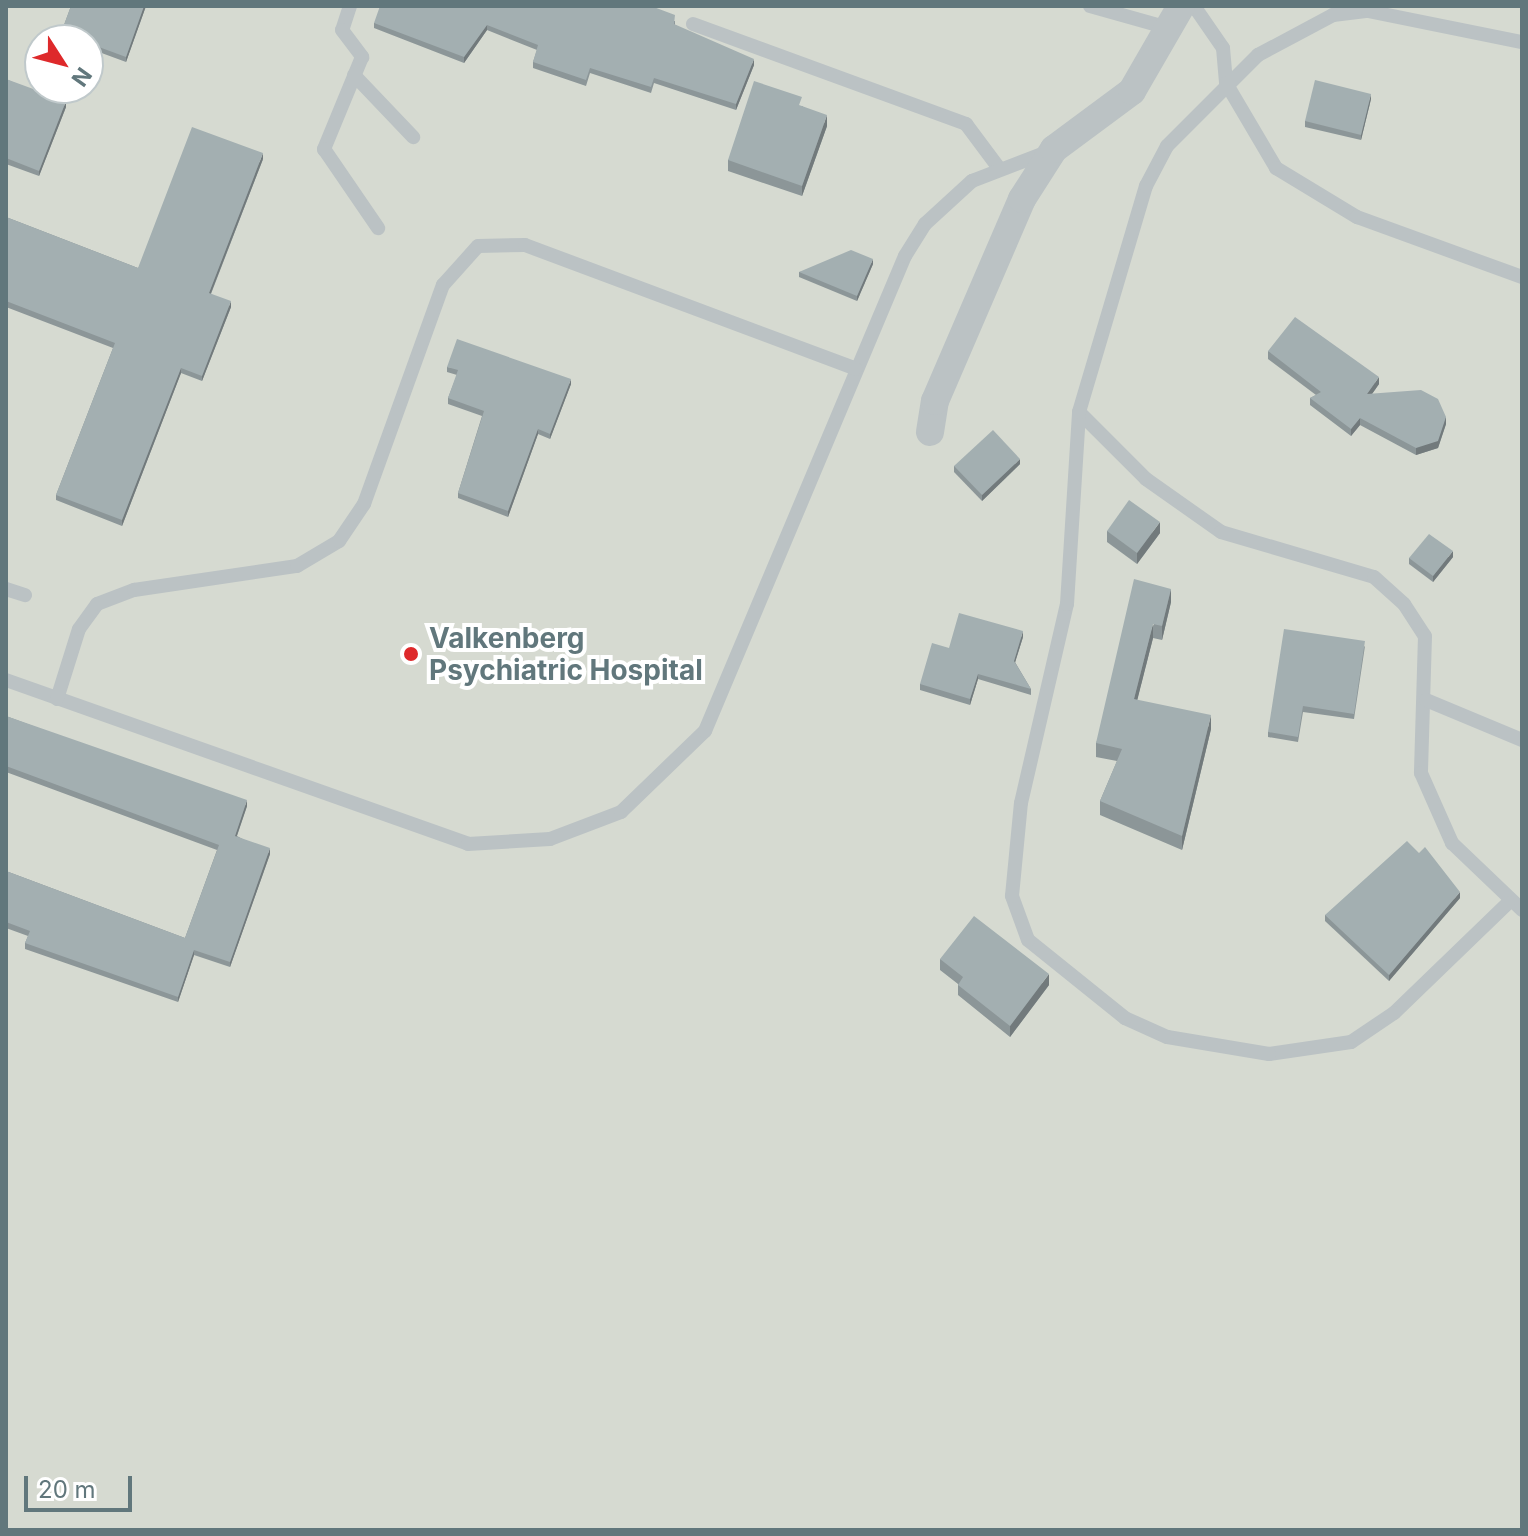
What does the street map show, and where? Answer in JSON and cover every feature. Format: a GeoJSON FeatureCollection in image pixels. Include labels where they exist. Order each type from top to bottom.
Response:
{"type":"FeatureCollection","features":[{"type":"Feature","properties":{"kind":"street"},"geometry":{"type":"LineString","coordinates":[[930,432],[935,401],[1006,235],[1054,149],[1132,91],[1177,18]]}},
{"type":"Feature","properties":{"kind":"lane"},"geometry":{"type":"LineString","coordinates":[[350,6],[342,30],[362,57],[324,149],[378,228]]}},
{"type":"Feature","properties":{"kind":"lane"},"geometry":{"type":"LineString","coordinates":[[1090,6],[1177,18]]}},
{"type":"Feature","properties":{"kind":"lane"},"geometry":{"type":"LineString","coordinates":[[1194,6],[1223,48],[1226,83],[1254,142],[1304,190],[1357,217],[1522,277]]}},
{"type":"Feature","properties":{"kind":"lane"},"geometry":{"type":"LineString","coordinates":[[1508,903],[1394,1013],[1351,1042],[1313,1051],[1269,1054],[1167,1037],[1125,1018],[1028,940],[1015,920],[1013,880],[1021,803],[1067,604],[1079,412],[1146,186],[1167,146],[1226,83],[1258,55],[1333,15],[1368,11],[1522,42]]}},
{"type":"Feature","properties":{"kind":"lane"},"geometry":{"type":"LineString","coordinates":[[693,24],[966,124],[998,167]]}},
{"type":"Feature","properties":{"kind":"lane"},"geometry":{"type":"LineString","coordinates":[[354,75],[413,137]]}},
{"type":"Feature","properties":{"kind":"lane"},"geometry":{"type":"LineString","coordinates":[[6,680],[468,844],[503,846],[584,829],[658,784],[705,731],[856,369],[925,224],[998,167],[1054,149]]}},
{"type":"Feature","properties":{"kind":"lane"},"geometry":{"type":"LineString","coordinates":[[57,699],[79,629],[97,604],[134,590],[297,566],[339,541],[364,504],[443,285],[478,246],[525,245],[856,369]]}},
{"type":"Feature","properties":{"kind":"lane"},"geometry":{"type":"LineString","coordinates":[[1079,412],[1146,479],[1221,532],[1374,577],[1404,604],[1425,636],[1426,700],[1421,773],[1452,843],[1508,903],[1522,910]]}},
{"type":"Feature","properties":{"kind":"lane"},"geometry":{"type":"LineString","coordinates":[[6,589],[25,595]]}},
{"type":"Feature","properties":{"kind":"lane"},"geometry":{"type":"LineString","coordinates":[[1426,700],[1522,740]]}},
{"type":"Feature","properties":{"kind":"shaded area"},"geometry":{"type":"Polygon","coordinates":[[[6,6],[1522,6],[1522,1530],[6,1530],[6,6]]]}},
{"type":"Feature","properties":{"kind":"building"},"geometry":{"type":"Polygon","coordinates":[[[71,6],[144,6],[126,57],[104,49],[104,24],[64,24],[71,6]]]}},
{"type":"Feature","properties":{"kind":"building"},"geometry":{"type":"Polygon","coordinates":[[[380,6],[651,6],[675,15],[674,24],[754,59],[736,104],[654,78],[651,87],[590,68],[586,80],[533,62],[538,45],[487,25],[464,57],[374,23],[380,6]]]}},
{"type":"Feature","properties":{"kind":"building"},"geometry":{"type":"Polygon","coordinates":[[[6,79],[24,86],[24,104],[65,104],[39,171],[6,158],[6,79]]]}},
{"type":"Feature","properties":{"kind":"building"},"geometry":{"type":"Polygon","coordinates":[[[1315,80],[1371,94],[1361,135],[1305,121],[1315,80]]]}},
{"type":"Feature","properties":{"kind":"building"},"geometry":{"type":"Polygon","coordinates":[[[754,81],[802,97],[799,105],[827,115],[802,186],[728,160],[754,81]]]}},
{"type":"Feature","properties":{"kind":"building"},"geometry":{"type":"Polygon","coordinates":[[[192,127],[263,153],[209,293],[231,301],[202,376],[181,368],[122,520],[56,495],[115,343],[6,301],[6,217],[138,268],[192,127]]]}},
{"type":"Feature","properties":{"kind":"building"},"geometry":{"type":"Polygon","coordinates":[[[851,250],[873,259],[857,296],[799,272],[851,250]]]}},
{"type":"Feature","properties":{"kind":"building"},"geometry":{"type":"Polygon","coordinates":[[[1295,317],[1379,377],[1367,394],[1421,390],[1438,399],[1446,417],[1438,441],[1416,448],[1360,418],[1351,429],[1310,398],[1321,392],[1268,351],[1295,317]]]}},
{"type":"Feature","properties":{"kind":"building"},"geometry":{"type":"Polygon","coordinates":[[[457,339],[571,379],[550,434],[538,429],[508,511],[458,493],[484,411],[448,398],[458,370],[447,367],[457,339]]]}},
{"type":"Feature","properties":{"kind":"building"},"geometry":{"type":"Polygon","coordinates":[[[993,430],[1020,459],[982,495],[954,466],[993,430]]]}},
{"type":"Feature","properties":{"kind":"building"},"geometry":{"type":"Polygon","coordinates":[[[1129,500],[1160,522],[1137,553],[1107,531],[1129,500]]]}},
{"type":"Feature","properties":{"kind":"building"},"geometry":{"type":"Polygon","coordinates":[[[1429,534],[1453,551],[1433,576],[1409,558],[1429,534]]]}},
{"type":"Feature","properties":{"kind":"building"},"geometry":{"type":"Polygon","coordinates":[[[1134,579],[1171,589],[1162,626],[1153,624],[1134,699],[1211,715],[1182,836],[1100,801],[1122,749],[1096,743],[1134,579]]]}},
{"type":"Feature","properties":{"kind":"building"},"geometry":{"type":"Polygon","coordinates":[[[959,613],[1023,631],[1014,661],[1031,689],[978,674],[970,699],[920,684],[932,643],[949,648],[959,613]]]}},
{"type":"Feature","properties":{"kind":"building"},"geometry":{"type":"Polygon","coordinates":[[[1284,629],[1365,641],[1354,714],[1303,706],[1298,737],[1268,732],[1284,629]]]}},
{"type":"Feature","properties":{"kind":"building"},"geometry":{"type":"Polygon","coordinates":[[[6,716],[247,800],[235,836],[270,848],[230,962],[194,950],[178,997],[25,943],[30,931],[6,922],[6,871],[185,938],[219,845],[6,766],[6,716]]]}},
{"type":"Feature","properties":{"kind":"building"},"geometry":{"type":"Polygon","coordinates":[[[1407,841],[1419,853],[1425,847],[1460,892],[1389,975],[1325,915],[1407,841]]]}},
{"type":"Feature","properties":{"kind":"building"},"geometry":{"type":"Polygon","coordinates":[[[974,916],[1049,974],[1010,1026],[958,985],[963,977],[940,959],[974,916]]]}},
{"type":"Feature","properties":{"kind":"place","name":"Valkenberg Psychiatric Hospital"},"geometry":{"type":"Point","coordinates":[411,654]}}]}
